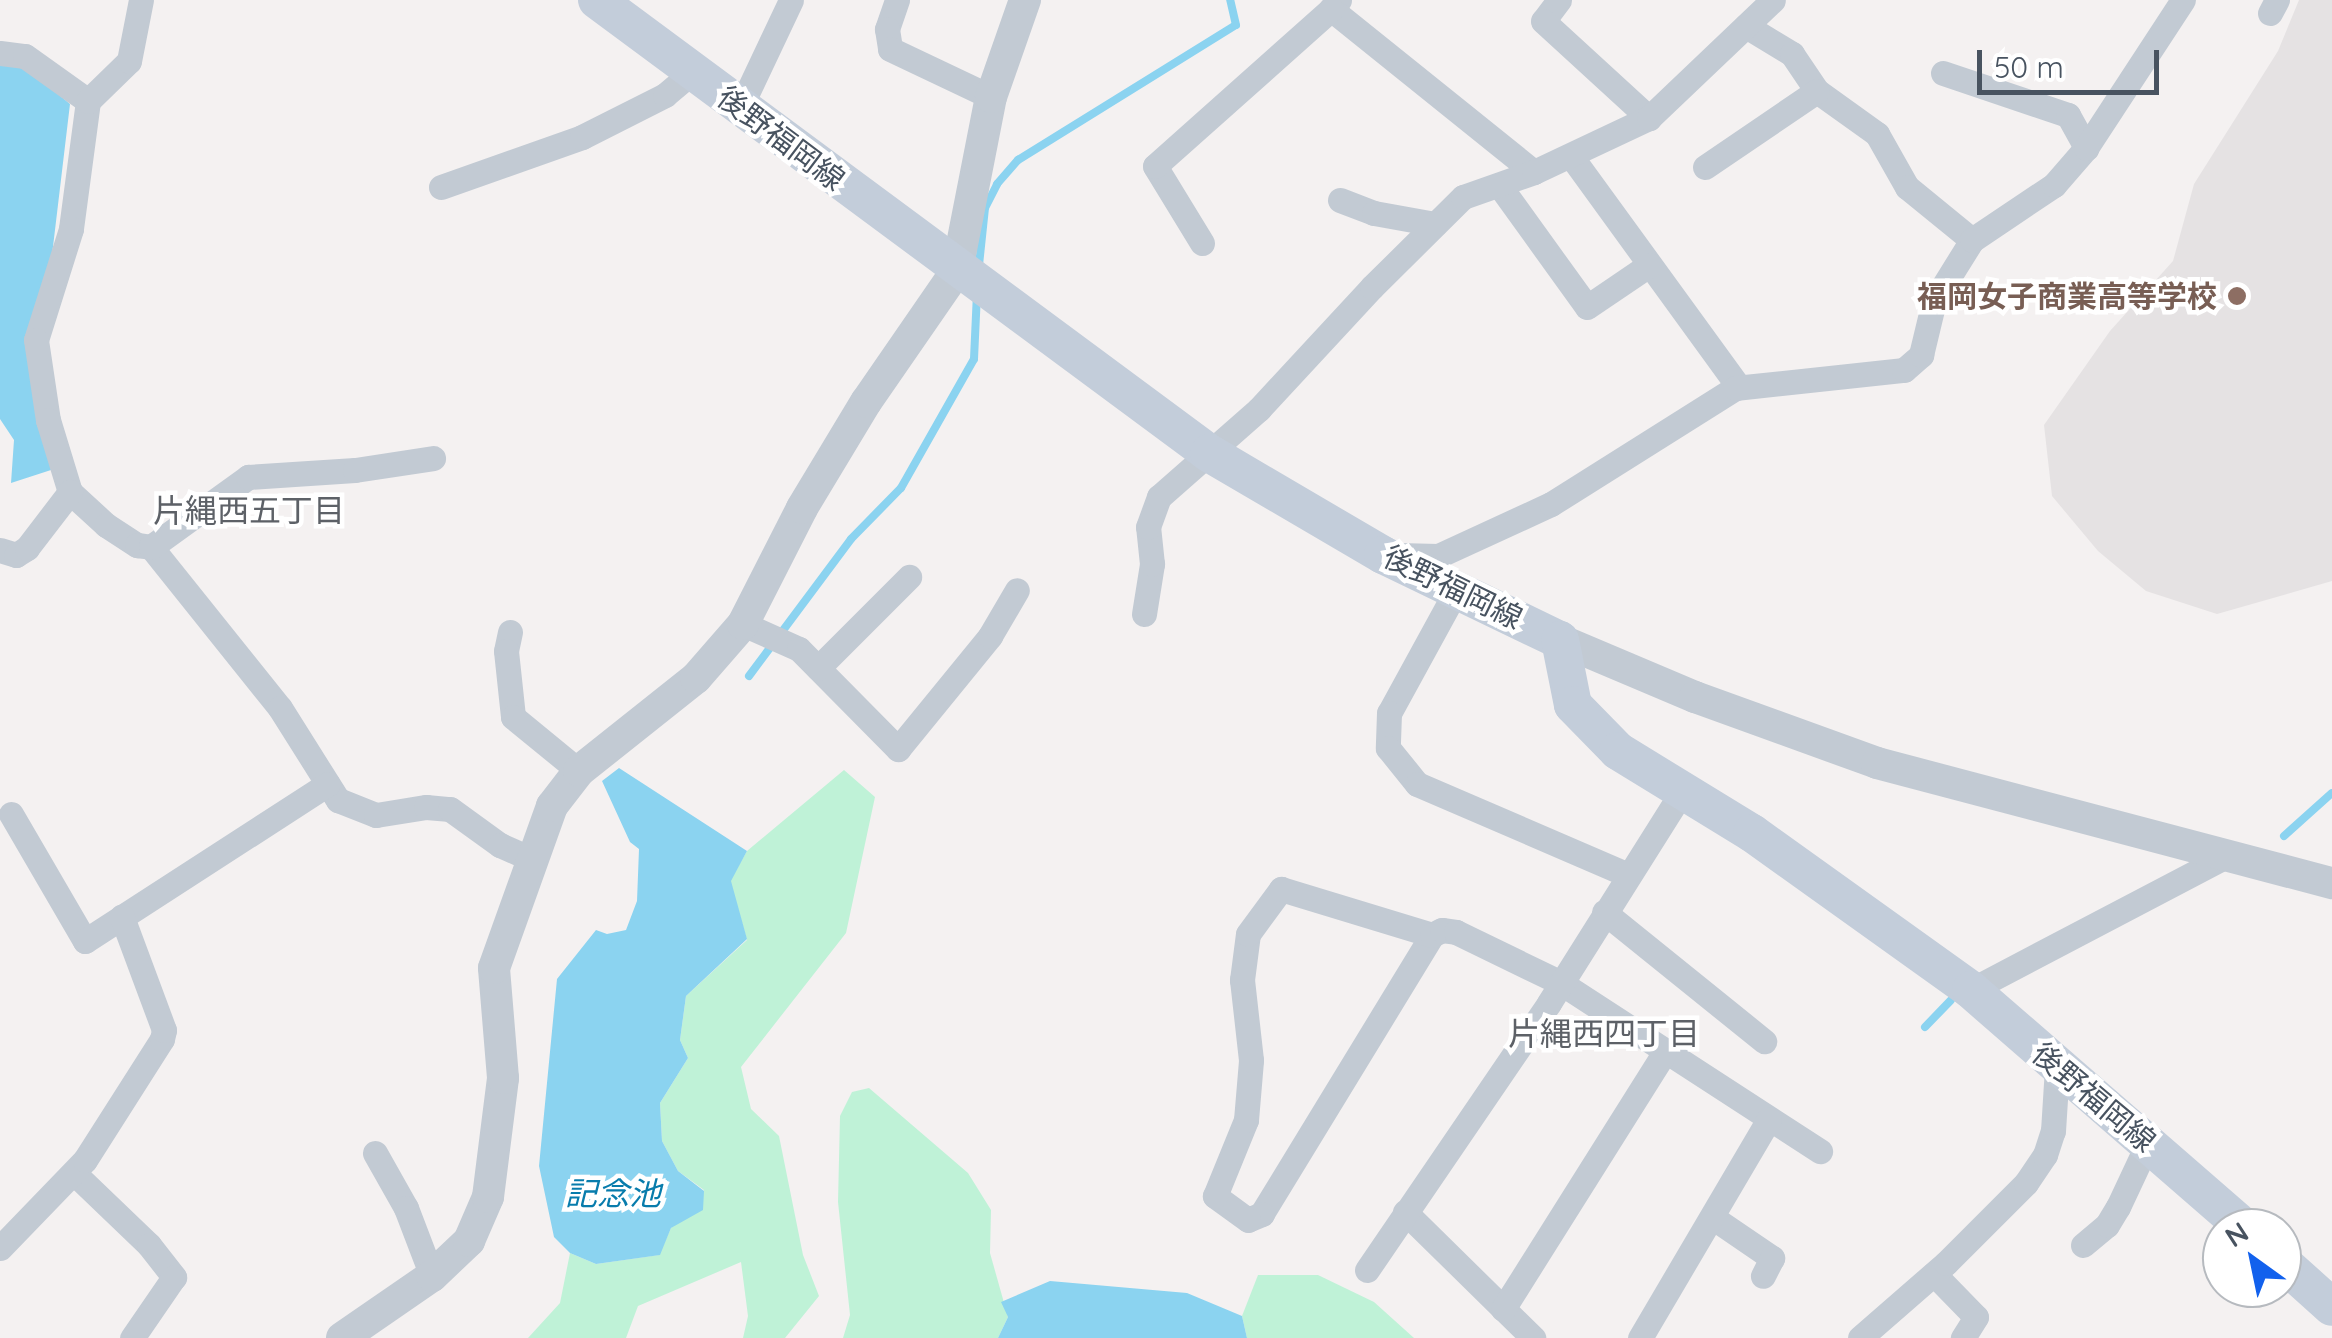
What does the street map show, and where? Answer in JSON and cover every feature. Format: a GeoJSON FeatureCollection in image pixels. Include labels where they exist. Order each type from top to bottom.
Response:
{"type":"FeatureCollection","features":[{"type":"Feature","properties":{"kind":"main road","name":"後野福岡線"},"geometry":{"type":"LineString","coordinates":[[597,0],[1209,454],[1383,555],[1560,640],[1572,706],[1618,750],[1785,856],[1971,990],[2222,1208]]}},
{"type":"Feature","properties":{"kind":"main road"},"geometry":{"type":"LineString","coordinates":[[2302,1280],[2332,1307]]}},
{"type":"Feature","properties":{"kind":"street"},"geometry":{"type":"LineString","coordinates":[[141,0],[128,61],[88,102],[71,228],[36,340],[51,434],[70,492],[106,525],[137,545],[151,547],[280,708],[338,800],[376,814],[426,807],[450,809],[500,845],[532,859]]}},
{"type":"Feature","properties":{"kind":"street"},"geometry":{"type":"LineString","coordinates":[[740,108],[791,0]]}},
{"type":"Feature","properties":{"kind":"street"},"geometry":{"type":"LineString","coordinates":[[897,0],[887,29],[890,49],[991,97]]}},
{"type":"Feature","properties":{"kind":"street"},"geometry":{"type":"LineString","coordinates":[[342,1338],[432,1276],[469,1242],[488,1197],[504,1078],[494,968],[552,806],[578,772],[696,678],[743,624],[802,508],[866,402],[958,270],[991,97],[1025,0]]}},
{"type":"Feature","properties":{"kind":"street"},"geometry":{"type":"LineString","coordinates":[[1559,0],[1543,21],[1649,118]]}},
{"type":"Feature","properties":{"kind":"street"},"geometry":{"type":"LineString","coordinates":[[1383,555],[1438,556],[1552,504],[1738,387],[1904,370],[1921,355],[1934,301],[1972,240],[2054,184],[2086,148],[2183,0]]}},
{"type":"Feature","properties":{"kind":"street"},"geometry":{"type":"LineString","coordinates":[[1202,243],[1155,166],[1335,4],[1534,172]]}},
{"type":"Feature","properties":{"kind":"street"},"geometry":{"type":"LineString","coordinates":[[1144,614],[1152,564],[1148,527],[1152,508],[1259,409],[1435,224],[1463,197],[1534,172],[1649,118],[1760,9],[1817,91],[1876,134],[1906,187],[1972,240]]}},
{"type":"Feature","properties":{"kind":"street"},"geometry":{"type":"LineString","coordinates":[[0,53],[25,56],[88,102]]}},
{"type":"Feature","properties":{"kind":"street"},"geometry":{"type":"LineString","coordinates":[[441,187],[582,137],[666,94],[692,72]]}},
{"type":"Feature","properties":{"kind":"street"},"geometry":{"type":"LineString","coordinates":[[1943,72],[2068,115],[2086,148]]}},
{"type":"Feature","properties":{"kind":"street"},"geometry":{"type":"LineString","coordinates":[[1705,167],[1817,91]]}},
{"type":"Feature","properties":{"kind":"street"},"geometry":{"type":"LineString","coordinates":[[1571,156],[1738,387]]}},
{"type":"Feature","properties":{"kind":"street"},"geometry":{"type":"LineString","coordinates":[[1498,185],[1588,307],[1649,265]]}},
{"type":"Feature","properties":{"kind":"street"},"geometry":{"type":"LineString","coordinates":[[1340,200],[1374,213],[1435,224]]}},
{"type":"Feature","properties":{"kind":"street"},"geometry":{"type":"LineString","coordinates":[[151,547],[248,477],[355,470],[433,458]]}},
{"type":"Feature","properties":{"kind":"street"},"geometry":{"type":"LineString","coordinates":[[0,550],[16,555],[27,548],[70,492]]}},
{"type":"Feature","properties":{"kind":"street"},"geometry":{"type":"LineString","coordinates":[[818,668],[909,577]]}},
{"type":"Feature","properties":{"kind":"street"},"geometry":{"type":"LineString","coordinates":[[1457,589],[1389,712],[1388,748],[1417,784],[1628,875]]}},
{"type":"Feature","properties":{"kind":"street"},"geometry":{"type":"LineString","coordinates":[[743,624],[790,642],[898,749],[978,650],[1017,590]]}},
{"type":"Feature","properties":{"kind":"street"},"geometry":{"type":"LineString","coordinates":[[510,632],[506,651],[513,718],[578,772]]}},
{"type":"Feature","properties":{"kind":"street"},"geometry":{"type":"LineString","coordinates":[[1560,640],[1694,697],[1877,763],[2332,882]]}},
{"type":"Feature","properties":{"kind":"street"},"geometry":{"type":"LineString","coordinates":[[11,814],[85,941],[328,784]]}},
{"type":"Feature","properties":{"kind":"street"},"geometry":{"type":"LineString","coordinates":[[1367,1270],[1561,984],[1683,790]]}},
{"type":"Feature","properties":{"kind":"street"},"geometry":{"type":"LineString","coordinates":[[1971,990],[2228,855]]}},
{"type":"Feature","properties":{"kind":"street"},"geometry":{"type":"LineString","coordinates":[[1432,935],[1281,890],[1248,934],[1242,980],[1252,1060],[1246,1120],[1215,1196],[1248,1220],[1262,1214],[1432,935],[1442,930],[1456,932],[1561,984],[1820,1151]]}},
{"type":"Feature","properties":{"kind":"street"},"geometry":{"type":"LineString","coordinates":[[1604,912],[1764,1041]]}},
{"type":"Feature","properties":{"kind":"street"},"geometry":{"type":"LineString","coordinates":[[0,1248],[74,1173],[164,1030],[122,918]]}},
{"type":"Feature","properties":{"kind":"street"},"geometry":{"type":"LineString","coordinates":[[1503,1309],[1664,1053]]}},
{"type":"Feature","properties":{"kind":"street"},"geometry":{"type":"LineString","coordinates":[[1860,1338],[1934,1274],[2026,1183],[2044,1155],[2058,1107],[2057,1068]]}},
{"type":"Feature","properties":{"kind":"street"},"geometry":{"type":"LineString","coordinates":[[1640,1338],[1769,1119]]}},
{"type":"Feature","properties":{"kind":"street"},"geometry":{"type":"LineString","coordinates":[[2083,1245],[2106,1224],[2118,1206],[2148,1143]]}},
{"type":"Feature","properties":{"kind":"street"},"geometry":{"type":"LineString","coordinates":[[374,1153],[406,1208],[432,1276]]}},
{"type":"Feature","properties":{"kind":"street"},"geometry":{"type":"LineString","coordinates":[[74,1173],[149,1245],[174,1277],[132,1338]]}},
{"type":"Feature","properties":{"kind":"street"},"geometry":{"type":"LineString","coordinates":[[1406,1212],[1533,1338]]}},
{"type":"Feature","properties":{"kind":"street"},"geometry":{"type":"LineString","coordinates":[[1712,1217],[1772,1259]]}},
{"type":"Feature","properties":{"kind":"street"},"geometry":{"type":"LineString","coordinates":[[1934,1274],[1976,1317],[1962,1338]]}},
{"type":"Feature","properties":{"kind":"shaded area","name":"福岡女子商業高等学校"},"geometry":{"type":"Polygon","coordinates":[[[2299,0],[2332,0],[2332,581],[2217,614],[2146,591],[2098,551],[2052,496],[2044,425],[2110,331],[2173,261],[2194,184],[2278,51],[2299,0]]]}},
{"type":"Feature","properties":{"kind":"green space"},"geometry":{"type":"Polygon","coordinates":[[[844,770],[875,797],[846,933],[741,1067],[751,1109],[779,1136],[803,1255],[819,1296],[785,1338],[743,1338],[748,1316],[741,1262],[638,1306],[626,1338],[528,1338],[560,1303],[570,1253],[596,1264],[659,1255],[671,1228],[686,1216],[704,1190],[678,1171],[662,1141],[660,1103],[688,1058],[680,1040],[686,996],[747,940],[730,881],[747,851],[844,770]]]}},
{"type":"Feature","properties":{"kind":"green space"},"geometry":{"type":"Polygon","coordinates":[[[869,1088],[968,1173],[991,1210],[990,1253],[1008,1317],[998,1338],[843,1338],[850,1315],[838,1202],[840,1116],[852,1092],[869,1088]]]}},
{"type":"Feature","properties":{"kind":"green space"},"geometry":{"type":"Polygon","coordinates":[[[1258,1275],[1318,1275],[1374,1302],[1414,1338],[1247,1338],[1242,1316],[1258,1275]]]}},
{"type":"Feature","properties":{"kind":"water"},"geometry":{"type":"Polygon","coordinates":[[[0,64],[24,66],[70,104],[50,272],[27,343],[51,470],[11,483],[14,440],[0,419],[0,64]]]}},
{"type":"Feature","properties":{"kind":"water","name":"記念池"},"geometry":{"type":"Polygon","coordinates":[[[619,768],[747,851],[731,881],[747,939],[686,996],[680,1040],[688,1058],[660,1103],[662,1141],[678,1171],[704,1191],[703,1210],[671,1228],[660,1255],[596,1264],[570,1253],[554,1237],[539,1166],[557,979],[596,930],[607,934],[626,930],[637,901],[639,849],[630,842],[602,781],[619,768]]]}},
{"type":"Feature","properties":{"kind":"water"},"geometry":{"type":"Polygon","coordinates":[[[1050,1281],[1187,1293],[1242,1316],[1247,1338],[998,1338],[1008,1317],[1001,1302],[1050,1281]]]}},
{"type":"Feature","properties":{"kind":"waterway"},"geometry":{"type":"LineString","coordinates":[[979,265],[985,208],[997,184],[1018,160],[1236,25],[1230,0]]}},
{"type":"Feature","properties":{"kind":"waterway"},"geometry":{"type":"LineString","coordinates":[[749,676],[851,539],[901,488],[974,359],[977,294]]}},
{"type":"Feature","properties":{"kind":"waterway"},"geometry":{"type":"LineString","coordinates":[[2284,836],[2332,793]]}},
{"type":"Feature","properties":{"kind":"waterway"},"geometry":{"type":"LineString","coordinates":[[1925,1027],[1951,1000]]}},
{"type":"Feature","properties":{"kind":"place","name":"福岡女子商業高等学校"},"geometry":{"type":"Point","coordinates":[2237,296]}},
{"type":"Feature","properties":{"kind":"district","name":"片縄西五丁目"},"geometry":{"type":"Point","coordinates":[249,510]}},
{"type":"Feature","properties":{"kind":"district","name":"片縄西四丁目"},"geometry":{"type":"Point","coordinates":[1604,1033]}}]}
